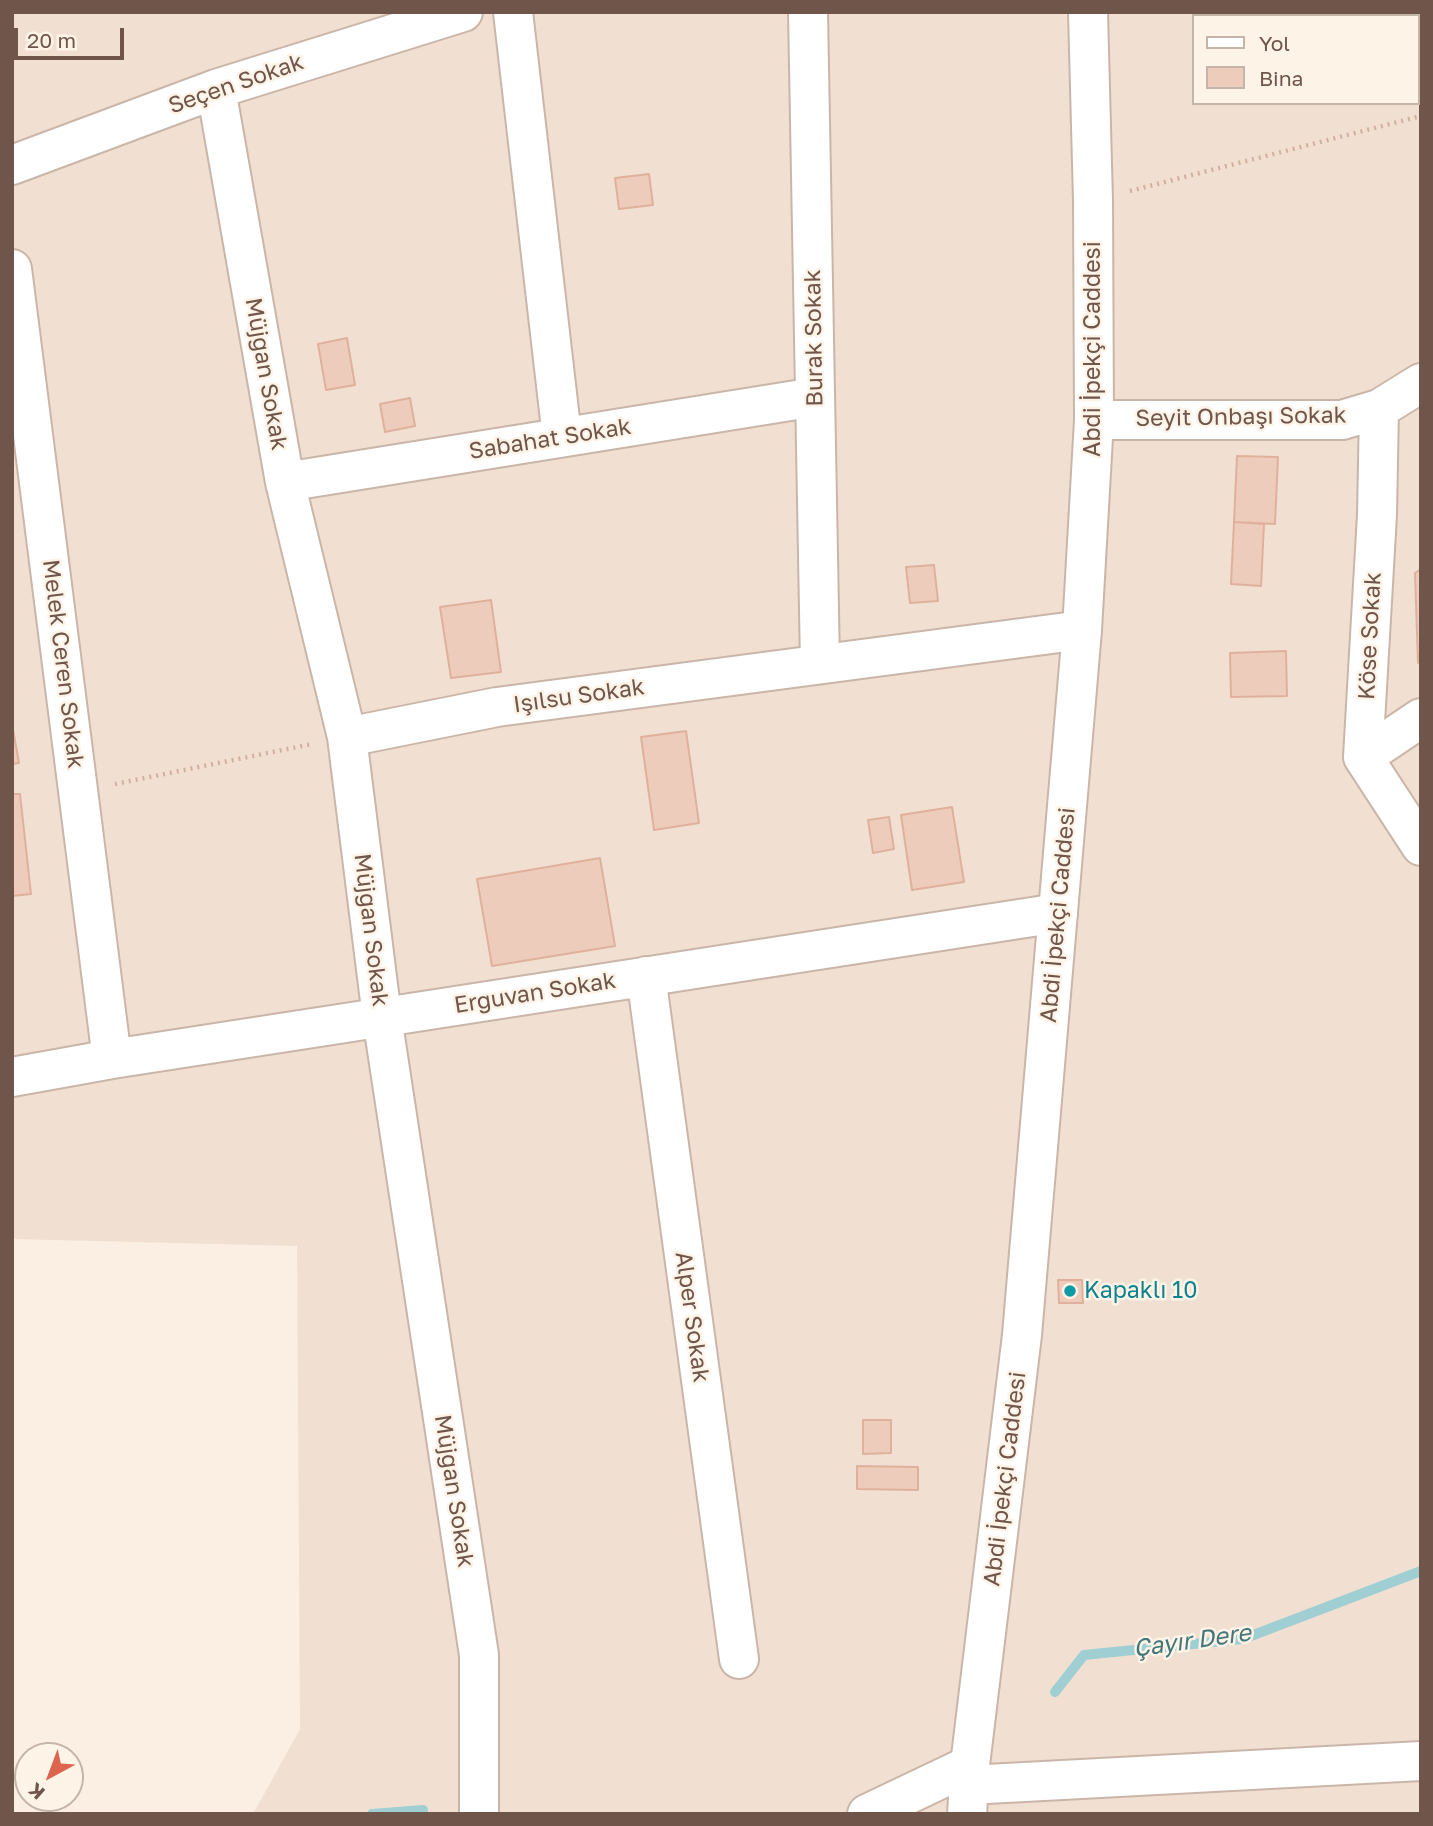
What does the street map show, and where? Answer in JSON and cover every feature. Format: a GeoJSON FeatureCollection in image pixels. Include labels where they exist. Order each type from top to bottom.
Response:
{"type":"FeatureCollection","features":[{"type":"Feature","properties":{"kind":"street","name":"Seçen Sokak"},"geometry":{"type":"LineString","coordinates":[[12,165],[216,89],[463,12]]}},
{"type":"Feature","properties":{"kind":"street"},"geometry":{"type":"LineString","coordinates":[[513,12],[562,437]]}},
{"type":"Feature","properties":{"kind":"street","name":"Burak Sokak"},"geometry":{"type":"LineString","coordinates":[[808,12],[820,664]]}},
{"type":"Feature","properties":{"kind":"street","name":"Abdi İpekçi Caddesi"},"geometry":{"type":"LineString","coordinates":[[968,1788],[1022,1335],[1082,629],[1094,420],[1093,201],[1088,12]]}},
{"type":"Feature","properties":{"kind":"street","name":"Müjgan Sokak"},"geometry":{"type":"LineString","coordinates":[[216,89],[285,482],[346,737],[382,1017],[479,1655],[479,1796]]}},
{"type":"Feature","properties":{"kind":"street","name":"Melek Ceren Sokak"},"geometry":{"type":"LineString","coordinates":[[12,269],[112,1059]]}},
{"type":"Feature","properties":{"kind":"street","name":"Seyit Onbaşı Sokak"},"geometry":{"type":"LineString","coordinates":[[1094,420],[1342,420],[1379,409],[1421,383]]}},
{"type":"Feature","properties":{"kind":"street","name":"Sabahat Sokak"},"geometry":{"type":"LineString","coordinates":[[285,482],[815,397]]}},
{"type":"Feature","properties":{"kind":"street","name":"Köse Sokak"},"geometry":{"type":"LineString","coordinates":[[1363,757],[1377,515],[1379,409]]}},
{"type":"Feature","properties":{"kind":"street","name":"Işılsu Sokak"},"geometry":{"type":"LineString","coordinates":[[346,737],[497,707],[1082,629]]}},
{"type":"Feature","properties":{"kind":"street"},"geometry":{"type":"LineString","coordinates":[[1421,718],[1363,757],[1421,846]]}},
{"type":"Feature","properties":{"kind":"street","name":"Erguvan Sokak"},"geometry":{"type":"LineString","coordinates":[[12,1077],[112,1059],[1058,913]]}},
{"type":"Feature","properties":{"kind":"street","name":"Alper Sokak"},"geometry":{"type":"LineString","coordinates":[[646,976],[739,1659]]}},
{"type":"Feature","properties":{"kind":"street"},"geometry":{"type":"LineString","coordinates":[[867,1814],[968,1788],[1421,1761]]}},
{"type":"Feature","properties":{"kind":"path"},"geometry":{"type":"LineString","coordinates":[[1093,201],[1421,116]]}},
{"type":"Feature","properties":{"kind":"path"},"geometry":{"type":"LineString","coordinates":[[79,791],[346,737]]}},
{"type":"Feature","properties":{"kind":"shaded area"},"geometry":{"type":"Polygon","coordinates":[[[12,12],[1421,12],[1421,1814],[253,1814],[300,1729],[297,1246],[12,1239],[12,12]]]}},
{"type":"Feature","properties":{"kind":"building"},"geometry":{"type":"Polygon","coordinates":[[[649,174],[653,205],[619,209],[615,178],[649,174]]]}},
{"type":"Feature","properties":{"kind":"building"},"geometry":{"type":"Polygon","coordinates":[[[347,338],[355,385],[326,390],[318,344],[347,338]]]}},
{"type":"Feature","properties":{"kind":"building"},"geometry":{"type":"Polygon","coordinates":[[[410,398],[415,426],[385,432],[380,404],[410,398]]]}},
{"type":"Feature","properties":{"kind":"building"},"geometry":{"type":"Polygon","coordinates":[[[1237,456],[1278,457],[1275,524],[1234,522],[1237,456]]]}},
{"type":"Feature","properties":{"kind":"building"},"geometry":{"type":"Polygon","coordinates":[[[1234,522],[1264,524],[1261,586],[1231,584],[1234,522]]]}},
{"type":"Feature","properties":{"kind":"building"},"geometry":{"type":"Polygon","coordinates":[[[934,565],[938,601],[910,603],[906,567],[934,565]]]}},
{"type":"Feature","properties":{"kind":"building"},"geometry":{"type":"Polygon","coordinates":[[[1421,569],[1421,661],[1418,663],[1415,573],[1421,569]]]}},
{"type":"Feature","properties":{"kind":"building"},"geometry":{"type":"Polygon","coordinates":[[[491,600],[501,672],[451,678],[440,607],[491,600]]]}},
{"type":"Feature","properties":{"kind":"building"},"geometry":{"type":"Polygon","coordinates":[[[1286,651],[1287,696],[1231,697],[1230,653],[1286,651]]]}},
{"type":"Feature","properties":{"kind":"building"},"geometry":{"type":"Polygon","coordinates":[[[12,724],[19,763],[12,764],[12,724]]]}},
{"type":"Feature","properties":{"kind":"building"},"geometry":{"type":"Polygon","coordinates":[[[686,731],[699,823],[654,830],[641,737],[686,731]]]}},
{"type":"Feature","properties":{"kind":"building"},"geometry":{"type":"Polygon","coordinates":[[[12,794],[20,794],[31,894],[12,896],[12,794]]]}},
{"type":"Feature","properties":{"kind":"building"},"geometry":{"type":"Polygon","coordinates":[[[952,807],[964,882],[912,890],[901,815],[952,807]]]}},
{"type":"Feature","properties":{"kind":"building"},"geometry":{"type":"Polygon","coordinates":[[[889,817],[894,849],[873,853],[868,820],[889,817]]]}},
{"type":"Feature","properties":{"kind":"building"},"geometry":{"type":"Polygon","coordinates":[[[600,858],[615,946],[492,966],[477,879],[600,858]]]}},
{"type":"Feature","properties":{"kind":"building","name":"Kapaklı 10"},"geometry":{"type":"Polygon","coordinates":[[[1058,1280],[1082,1280],[1083,1303],[1059,1303],[1058,1280]]]}},
{"type":"Feature","properties":{"kind":"building"},"geometry":{"type":"Polygon","coordinates":[[[863,1420],[891,1420],[891,1453],[863,1454],[863,1420]]]}},
{"type":"Feature","properties":{"kind":"building"},"geometry":{"type":"Polygon","coordinates":[[[857,1466],[918,1467],[918,1490],[857,1489],[857,1466]]]}},
{"type":"Feature","properties":{"kind":"waterway","name":"Çayır Dere"},"geometry":{"type":"LineString","coordinates":[[1055,1692],[1084,1655],[1243,1639],[1421,1571]]}},
{"type":"Feature","properties":{"kind":"waterway"},"geometry":{"type":"LineString","coordinates":[[372,1814],[423,1810]]}},
{"type":"Feature","properties":{"kind":"place","name":"Kapaklı 10"},"geometry":{"type":"Point","coordinates":[1070,1291]}}]}
